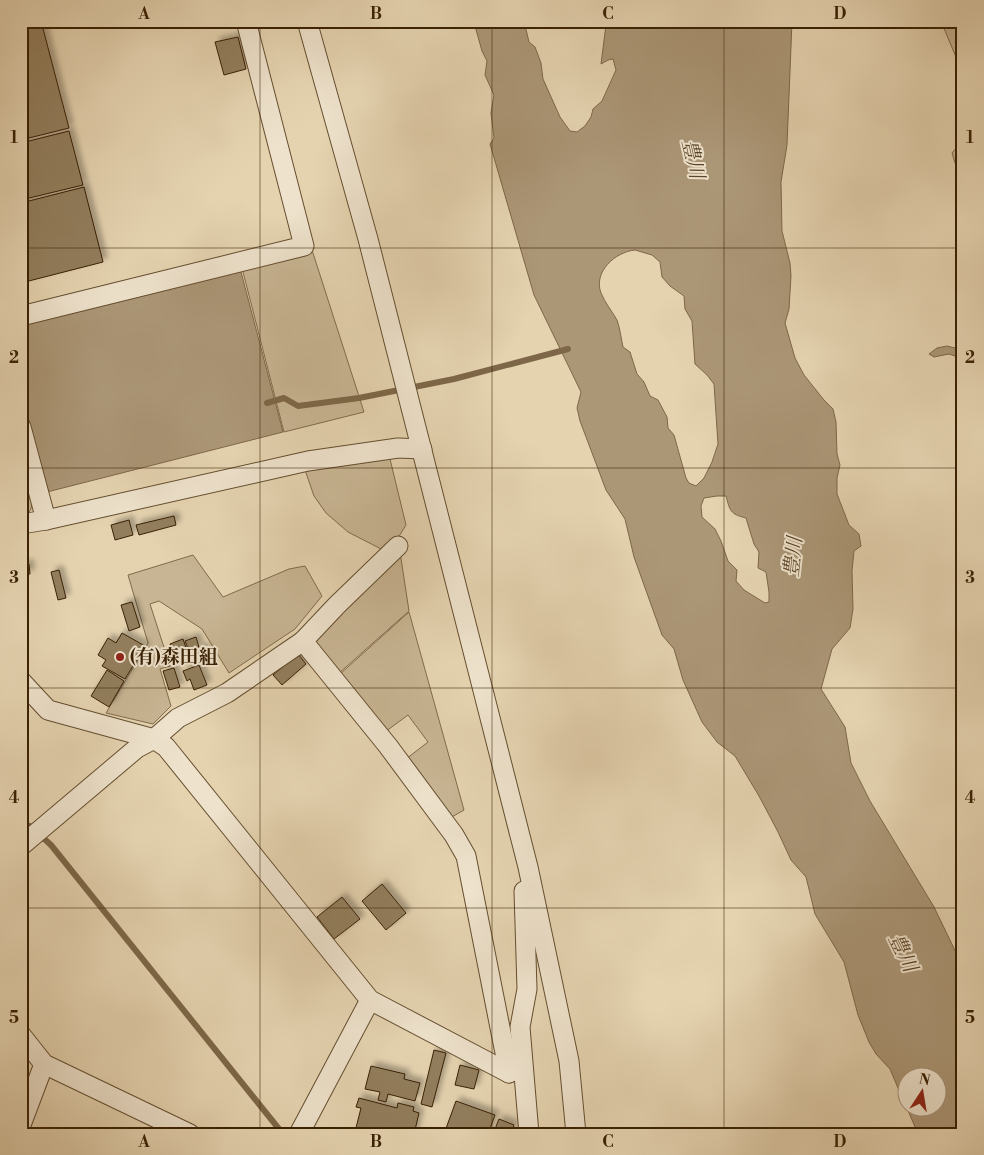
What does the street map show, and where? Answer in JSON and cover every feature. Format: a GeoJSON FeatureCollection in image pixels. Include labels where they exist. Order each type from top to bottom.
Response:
{"type":"FeatureCollection","features":[{"type":"Feature","properties":{"kind":"street"},"geometry":{"type":"LineString","coordinates":[[21,316],[304,246],[246,21]]}},
{"type":"Feature","properties":{"kind":"street"},"geometry":{"type":"LineString","coordinates":[[307,21],[368,239],[528,867],[569,1061],[576,1134]]}},
{"type":"Feature","properties":{"kind":"street"},"geometry":{"type":"LineString","coordinates":[[21,426],[46,520]]}},
{"type":"Feature","properties":{"kind":"street"},"geometry":{"type":"LineString","coordinates":[[21,524],[308,461],[398,448],[422,449]]}},
{"type":"Feature","properties":{"kind":"street"},"geometry":{"type":"LineString","coordinates":[[21,846],[137,748],[154,739],[178,718],[227,693],[303,641],[398,546]]}},
{"type":"Feature","properties":{"kind":"street"},"geometry":{"type":"LineString","coordinates":[[21,681],[48,710],[154,739],[166,747],[370,1000],[509,1073],[466,856],[454,835],[388,746],[303,641]]}},
{"type":"Feature","properties":{"kind":"street"},"geometry":{"type":"LineString","coordinates":[[528,867],[524,892],[526,989],[520,1027],[529,1134]]}},
{"type":"Feature","properties":{"kind":"street"},"geometry":{"type":"LineString","coordinates":[[299,1134],[370,1000]]}},
{"type":"Feature","properties":{"kind":"street"},"geometry":{"type":"LineString","coordinates":[[21,1035],[44,1064],[190,1134]]}},
{"type":"Feature","properties":{"kind":"street"},"geometry":{"type":"LineString","coordinates":[[21,1125],[44,1064]]}},
{"type":"Feature","properties":{"kind":"shaded area"},"geometry":{"type":"Polygon","coordinates":[[[941,21],[963,21],[963,74],[941,21]]]}},
{"type":"Feature","properties":{"kind":"shaded area"},"geometry":{"type":"Polygon","coordinates":[[[963,140],[963,189],[952,153],[963,140]]]}},
{"type":"Feature","properties":{"kind":"shaded area"},"geometry":{"type":"Polygon","coordinates":[[[312,250],[364,412],[284,432],[242,268],[312,250]]]}},
{"type":"Feature","properties":{"kind":"shaded area"},"geometry":{"type":"Polygon","coordinates":[[[389,455],[406,525],[398,538],[383,550],[348,532],[326,513],[314,496],[304,467],[389,455]]]}},
{"type":"Feature","properties":{"kind":"shaded area"},"geometry":{"type":"Polygon","coordinates":[[[21,463],[33,500],[27,515],[21,516],[21,463]]]}},
{"type":"Feature","properties":{"kind":"shaded area"},"geometry":{"type":"Polygon","coordinates":[[[400,552],[409,611],[338,674],[311,642],[400,552]]]}},
{"type":"Feature","properties":{"kind":"shaded area"},"geometry":{"type":"Polygon","coordinates":[[[193,555],[223,597],[289,569],[305,566],[322,596],[295,629],[229,673],[202,629],[159,601],[150,604],[170,666],[160,669],[171,706],[153,724],[106,713],[148,643],[128,575],[193,555]]]}},
{"type":"Feature","properties":{"kind":"shaded area"},"geometry":{"type":"Polygon","coordinates":[[[409,612],[464,810],[450,818],[406,759],[428,742],[408,715],[385,732],[339,675],[409,612]]]}},
{"type":"Feature","properties":{"kind":"water","name":"豊川"},"geometry":{"type":"Polygon","coordinates":[[[476,21],[524,21],[529,42],[535,47],[541,63],[543,79],[560,117],[570,131],[577,132],[585,126],[591,117],[593,109],[602,101],[616,70],[613,59],[601,64],[605,21],[792,21],[787,145],[781,182],[782,231],[790,263],[791,276],[789,309],[785,323],[795,358],[804,375],[833,409],[836,422],[837,454],[840,465],[837,478],[837,494],[849,525],[859,534],[861,546],[854,551],[852,571],[853,609],[850,628],[832,649],[821,689],[845,727],[851,763],[870,801],[934,907],[963,967],[963,1134],[918,1134],[911,1118],[946,1118],[946,1068],[896,1068],[896,1083],[890,1069],[876,1054],[858,1015],[844,962],[815,914],[806,877],[791,860],[759,796],[735,756],[717,742],[702,722],[683,680],[674,649],[662,635],[634,557],[625,519],[606,490],[580,421],[577,408],[581,392],[534,295],[490,144],[494,138],[491,113],[494,95],[485,75],[487,61],[475,26],[476,21]],[[635,250],[620,255],[613,259],[603,271],[599,285],[604,300],[617,320],[623,347],[630,352],[637,374],[644,382],[650,396],[658,400],[667,417],[668,428],[674,435],[686,478],[689,483],[696,486],[704,478],[718,444],[714,384],[695,364],[692,321],[685,309],[684,296],[670,286],[662,277],[660,262],[652,255],[635,250]],[[726,496],[704,498],[701,506],[702,517],[715,529],[728,561],[737,570],[736,581],[744,590],[765,603],[769,602],[766,572],[758,568],[759,552],[754,544],[746,518],[732,511],[726,496]]]}},
{"type":"Feature","properties":{"kind":"water"},"geometry":{"type":"Polygon","coordinates":[[[240,268],[283,432],[47,492],[21,391],[21,324],[240,268]]]}},
{"type":"Feature","properties":{"kind":"water"},"geometry":{"type":"Polygon","coordinates":[[[947,346],[959,349],[963,354],[963,364],[958,357],[949,354],[934,357],[929,354],[937,348],[947,346]]]}},
{"type":"Feature","properties":{"kind":"building"},"geometry":{"type":"Polygon","coordinates":[[[21,21],[41,21],[69,128],[29,138],[25,119],[21,120],[21,21]]]}},
{"type":"Feature","properties":{"kind":"building"},"geometry":{"type":"Polygon","coordinates":[[[238,37],[246,69],[224,75],[215,42],[238,37]]]}},
{"type":"Feature","properties":{"kind":"building"},"geometry":{"type":"Polygon","coordinates":[[[69,131],[83,185],[21,200],[21,143],[69,131]]]}},
{"type":"Feature","properties":{"kind":"building"},"geometry":{"type":"Polygon","coordinates":[[[84,187],[103,262],[21,283],[21,203],[84,187]]]}},
{"type":"Feature","properties":{"kind":"building"},"geometry":{"type":"Polygon","coordinates":[[[174,516],[176,525],[139,535],[136,525],[174,516]]]}},
{"type":"Feature","properties":{"kind":"building"},"geometry":{"type":"Polygon","coordinates":[[[129,520],[133,535],[115,540],[111,525],[129,520]]]}},
{"type":"Feature","properties":{"kind":"building"},"geometry":{"type":"Polygon","coordinates":[[[29,564],[30,574],[21,575],[21,565],[29,564]]]}},
{"type":"Feature","properties":{"kind":"building"},"geometry":{"type":"Polygon","coordinates":[[[59,570],[66,598],[58,600],[51,572],[59,570]]]}},
{"type":"Feature","properties":{"kind":"building"},"geometry":{"type":"Polygon","coordinates":[[[132,602],[140,627],[129,631],[121,605],[132,602]]]}},
{"type":"Feature","properties":{"kind":"building","name":"(有)森田組"},"geometry":{"type":"Polygon","coordinates":[[[122,633],[145,646],[125,679],[102,666],[106,660],[98,655],[108,638],[116,643],[122,633]]]}},
{"type":"Feature","properties":{"kind":"building"},"geometry":{"type":"Polygon","coordinates":[[[196,637],[199,647],[189,651],[185,641],[196,637]]]}},
{"type":"Feature","properties":{"kind":"building"},"geometry":{"type":"Polygon","coordinates":[[[183,639],[187,651],[175,656],[170,644],[183,639]]]}},
{"type":"Feature","properties":{"kind":"building"},"geometry":{"type":"Polygon","coordinates":[[[204,647],[207,654],[199,657],[196,650],[204,647]]]}},
{"type":"Feature","properties":{"kind":"building"},"geometry":{"type":"Polygon","coordinates":[[[298,654],[306,664],[282,685],[273,675],[298,654]]]}},
{"type":"Feature","properties":{"kind":"building"},"geometry":{"type":"Polygon","coordinates":[[[199,665],[207,685],[194,690],[190,679],[187,681],[183,671],[199,665]]]}},
{"type":"Feature","properties":{"kind":"building"},"geometry":{"type":"Polygon","coordinates":[[[174,668],[180,687],[169,690],[163,671],[174,668]]]}},
{"type":"Feature","properties":{"kind":"building"},"geometry":{"type":"Polygon","coordinates":[[[107,670],[124,681],[109,707],[91,696],[107,670]]]}},
{"type":"Feature","properties":{"kind":"building"},"geometry":{"type":"Polygon","coordinates":[[[382,884],[406,913],[386,930],[362,901],[382,884]]]}},
{"type":"Feature","properties":{"kind":"building"},"geometry":{"type":"Polygon","coordinates":[[[342,897],[360,919],[334,939],[317,917],[342,897]]]}},
{"type":"Feature","properties":{"kind":"building"},"geometry":{"type":"Polygon","coordinates":[[[434,1050],[446,1053],[432,1107],[421,1104],[434,1050]]]}},
{"type":"Feature","properties":{"kind":"building"},"geometry":{"type":"Polygon","coordinates":[[[460,1065],[479,1070],[474,1089],[455,1085],[460,1065]]]}},
{"type":"Feature","properties":{"kind":"building"},"geometry":{"type":"Polygon","coordinates":[[[371,1066],[405,1074],[404,1079],[420,1083],[415,1101],[388,1094],[386,1102],[378,1100],[380,1092],[365,1089],[371,1066]]]}},
{"type":"Feature","properties":{"kind":"building"},"geometry":{"type":"Polygon","coordinates":[[[359,1098],[397,1108],[398,1103],[414,1107],[413,1111],[419,1113],[414,1134],[360,1134],[355,1132],[361,1108],[356,1107],[359,1098]]]}},
{"type":"Feature","properties":{"kind":"building"},"geometry":{"type":"Polygon","coordinates":[[[456,1101],[495,1115],[488,1134],[444,1134],[456,1101]]]}},
{"type":"Feature","properties":{"kind":"building"},"geometry":{"type":"Polygon","coordinates":[[[499,1119],[514,1125],[511,1134],[493,1134],[499,1119]]]}},
{"type":"Feature","properties":{"kind":"waterway"},"geometry":{"type":"LineString","coordinates":[[267,403],[284,398],[298,406],[359,398],[454,379],[568,349]]}},
{"type":"Feature","properties":{"kind":"waterway"},"geometry":{"type":"LineString","coordinates":[[21,823],[30,826],[51,845],[283,1134]]}},
{"type":"Feature","properties":{"kind":"place","name":"(有)森田組"},"geometry":{"type":"Point","coordinates":[120,657]}}]}
